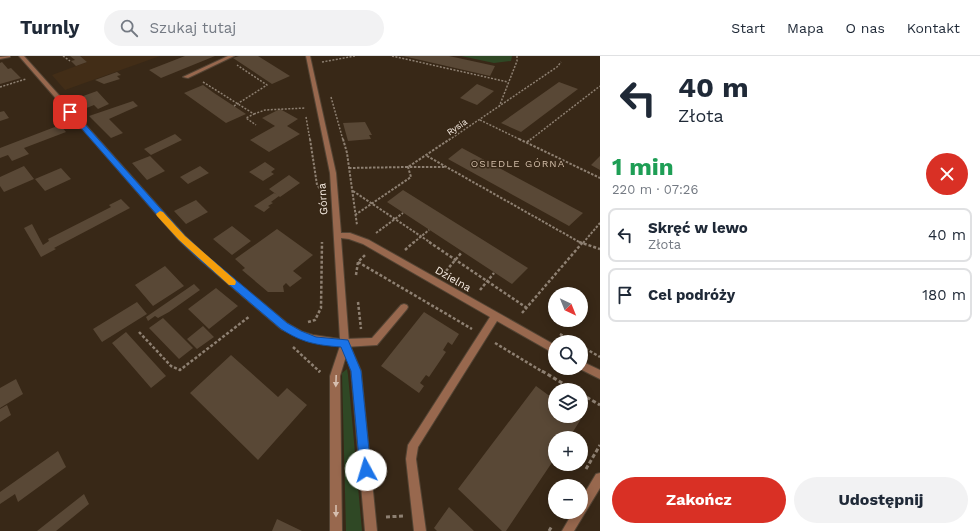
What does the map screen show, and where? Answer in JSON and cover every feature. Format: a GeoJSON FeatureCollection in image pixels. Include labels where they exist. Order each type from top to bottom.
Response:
{"type":"FeatureCollection","features":[{"type":"Feature","properties":{"kind":"street"},"geometry":{"type":"LineString","coordinates":[[0,58],[8,56]]}},
{"type":"Feature","properties":{"kind":"street"},"geometry":{"type":"LineString","coordinates":[[21,56],[182,238],[202,257],[284,326],[298,334],[316,341],[345,343],[374,342],[404,307]]}},
{"type":"Feature","properties":{"kind":"street","name":"Górna"},"geometry":{"type":"LineString","coordinates":[[308,56],[333,173],[345,343],[356,371],[371,531]]}},
{"type":"Feature","properties":{"kind":"street"},"geometry":{"type":"LineString","coordinates":[[186,78],[230,57]]}},
{"type":"Feature","properties":{"kind":"street","name":"Dzielna"},"geometry":{"type":"LineString","coordinates":[[337,235],[350,236],[366,242],[548,346]]}},
{"type":"Feature","properties":{"kind":"street"},"geometry":{"type":"LineString","coordinates":[[420,531],[412,458],[413,445],[495,317]]}},
{"type":"Feature","properties":{"kind":"street","name":"Górna"},"geometry":{"type":"LineString","coordinates":[[336,531],[335,376],[345,343]]}},
{"type":"Feature","properties":{"kind":"street"},"geometry":{"type":"LineString","coordinates":[[588,369],[600,376]]}},
{"type":"Feature","properties":{"kind":"street"},"geometry":{"type":"LineString","coordinates":[[588,498],[600,478]]}},
{"type":"Feature","properties":{"kind":"street"},"geometry":{"type":"LineString","coordinates":[[568,531],[575,519]]}},
{"type":"Feature","properties":{"kind":"path"},"geometry":{"type":"LineString","coordinates":[[64,56],[70,61]]}},
{"type":"Feature","properties":{"kind":"path"},"geometry":{"type":"LineString","coordinates":[[321,56],[324,68]]}},
{"type":"Feature","properties":{"kind":"path"},"geometry":{"type":"LineString","coordinates":[[317,62],[355,56]]}},
{"type":"Feature","properties":{"kind":"path"},"geometry":{"type":"LineString","coordinates":[[392,56],[508,82]]}},
{"type":"Feature","properties":{"kind":"path"},"geometry":{"type":"LineString","coordinates":[[498,107],[518,56]]}},
{"type":"Feature","properties":{"kind":"path"},"geometry":{"type":"LineString","coordinates":[[230,57],[267,85],[234,106]]}},
{"type":"Feature","properties":{"kind":"path","name":"Rysia"},"geometry":{"type":"LineString","coordinates":[[408,168],[557,67],[561,62]]}},
{"type":"Feature","properties":{"kind":"path"},"geometry":{"type":"LineString","coordinates":[[0,87],[30,77]]}},
{"type":"Feature","properties":{"kind":"path"},"geometry":{"type":"LineString","coordinates":[[186,78],[205,83],[254,114]]}},
{"type":"Feature","properties":{"kind":"path"},"geometry":{"type":"LineString","coordinates":[[527,142],[600,86]]}},
{"type":"Feature","properties":{"kind":"path"},"geometry":{"type":"LineString","coordinates":[[214,92],[218,91]]}},
{"type":"Feature","properties":{"kind":"path"},"geometry":{"type":"LineString","coordinates":[[331,96],[349,168],[348,173],[353,191],[357,225],[362,228]]}},
{"type":"Feature","properties":{"kind":"path"},"geometry":{"type":"LineString","coordinates":[[304,100],[317,185],[323,193]]}},
{"type":"Feature","properties":{"kind":"path"},"geometry":{"type":"LineString","coordinates":[[256,125],[246,118],[265,110],[305,108]]}},
{"type":"Feature","properties":{"kind":"path"},"geometry":{"type":"LineString","coordinates":[[480,120],[600,178]]}},
{"type":"Feature","properties":{"kind":"path"},"geometry":{"type":"LineString","coordinates":[[427,156],[582,244],[600,249]]}},
{"type":"Feature","properties":{"kind":"path"},"geometry":{"type":"LineString","coordinates":[[349,168],[446,167]]}},
{"type":"Feature","properties":{"kind":"path"},"geometry":{"type":"LineString","coordinates":[[355,215],[411,177],[408,168]]}},
{"type":"Feature","properties":{"kind":"path"},"geometry":{"type":"LineString","coordinates":[[353,191],[527,308]]}},
{"type":"Feature","properties":{"kind":"path"},"geometry":{"type":"LineString","coordinates":[[373,236],[403,213]]}},
{"type":"Feature","properties":{"kind":"path"},"geometry":{"type":"LineString","coordinates":[[522,313],[600,223]]}},
{"type":"Feature","properties":{"kind":"path"},"geometry":{"type":"LineString","coordinates":[[408,252],[402,253],[420,236],[429,230]]}},
{"type":"Feature","properties":{"kind":"path"},"geometry":{"type":"LineString","coordinates":[[284,326],[293,318],[303,322],[311,322],[315,320],[320,313],[322,239]]}},
{"type":"Feature","properties":{"kind":"path"},"geometry":{"type":"LineString","coordinates":[[446,271],[462,252]]}},
{"type":"Feature","properties":{"kind":"path"},"geometry":{"type":"LineString","coordinates":[[358,262],[562,383]]}},
{"type":"Feature","properties":{"kind":"path"},"geometry":{"type":"LineString","coordinates":[[440,268],[453,275]]}},
{"type":"Feature","properties":{"kind":"path"},"geometry":{"type":"LineString","coordinates":[[480,290],[494,273]]}},
{"type":"Feature","properties":{"kind":"path"},"geometry":{"type":"LineString","coordinates":[[473,286],[486,293]]}},
{"type":"Feature","properties":{"kind":"path"},"geometry":{"type":"LineString","coordinates":[[139,332],[171,366],[180,370],[261,307]]}},
{"type":"Feature","properties":{"kind":"path"},"geometry":{"type":"LineString","coordinates":[[516,310],[528,317]]}},
{"type":"Feature","properties":{"kind":"path"},"geometry":{"type":"LineString","coordinates":[[554,331],[561,335]]}},
{"type":"Feature","properties":{"kind":"path"},"geometry":{"type":"LineString","coordinates":[[292,346],[313,364],[322,375]]}},
{"type":"Feature","properties":{"kind":"path"},"geometry":{"type":"LineString","coordinates":[[588,350],[600,357]]}},
{"type":"Feature","properties":{"kind":"path"},"geometry":{"type":"LineString","coordinates":[[588,398],[600,405]]}},
{"type":"Feature","properties":{"kind":"path"},"geometry":{"type":"LineString","coordinates":[[584,472],[600,445]]}},
{"type":"Feature","properties":{"kind":"shaded area"},"geometry":{"type":"Polygon","coordinates":[[[80,56],[160,56],[65,90],[52,75],[87,62],[80,56]]]}},
{"type":"Feature","properties":{"kind":"green space"},"geometry":{"type":"Polygon","coordinates":[[[461,56],[512,56],[511,61],[494,63],[461,56]]]}},
{"type":"Feature","properties":{"kind":"green space"},"geometry":{"type":"Polygon","coordinates":[[[347,369],[362,531],[346,531],[342,373],[347,369]]]}},
{"type":"Feature","properties":{"kind":"building"},"geometry":{"type":"Polygon","coordinates":[[[70,56],[80,56],[87,62],[76,66],[71,61],[75,60],[70,56]]]}},
{"type":"Feature","properties":{"kind":"building"},"geometry":{"type":"Polygon","coordinates":[[[185,56],[215,56],[161,78],[149,70],[185,56]]]}},
{"type":"Feature","properties":{"kind":"building"},"geometry":{"type":"Polygon","coordinates":[[[239,56],[258,56],[290,76],[272,84],[233,58],[239,56]]]}},
{"type":"Feature","properties":{"kind":"building"},"geometry":{"type":"Polygon","coordinates":[[[403,56],[449,56],[495,66],[490,76],[403,56]]]}},
{"type":"Feature","properties":{"kind":"building"},"geometry":{"type":"Polygon","coordinates":[[[2,62],[8,69],[11,68],[21,78],[0,84],[0,63],[2,62]]]}},
{"type":"Feature","properties":{"kind":"building"},"geometry":{"type":"Polygon","coordinates":[[[117,72],[121,75],[117,76],[120,79],[104,84],[95,80],[117,72]]]}},
{"type":"Feature","properties":{"kind":"building"},"geometry":{"type":"Polygon","coordinates":[[[559,82],[578,89],[521,132],[501,123],[559,82]]]}},
{"type":"Feature","properties":{"kind":"building"},"geometry":{"type":"Polygon","coordinates":[[[477,84],[494,91],[477,105],[460,98],[477,84]]]}},
{"type":"Feature","properties":{"kind":"building"},"geometry":{"type":"Polygon","coordinates":[[[203,85],[246,114],[226,123],[184,93],[203,85]]]}},
{"type":"Feature","properties":{"kind":"building"},"geometry":{"type":"Polygon","coordinates":[[[97,91],[109,104],[98,109],[94,105],[84,109],[75,99],[97,91]]]}},
{"type":"Feature","properties":{"kind":"building"},"geometry":{"type":"Polygon","coordinates":[[[133,101],[138,106],[109,119],[123,133],[111,138],[89,116],[133,101]]]}},
{"type":"Feature","properties":{"kind":"building"},"geometry":{"type":"Polygon","coordinates":[[[280,109],[298,119],[287,126],[300,134],[269,152],[250,140],[275,126],[262,118],[280,109]]]}},
{"type":"Feature","properties":{"kind":"building"},"geometry":{"type":"Polygon","coordinates":[[[4,111],[9,118],[0,121],[0,112],[4,111]]]}},
{"type":"Feature","properties":{"kind":"building"},"geometry":{"type":"Polygon","coordinates":[[[365,122],[372,135],[369,135],[371,139],[348,141],[343,123],[365,122]]]}},
{"type":"Feature","properties":{"kind":"building"},"geometry":{"type":"Polygon","coordinates":[[[60,125],[66,132],[24,148],[29,154],[12,161],[8,155],[0,158],[0,148],[60,125]]]}},
{"type":"Feature","properties":{"kind":"building"},"geometry":{"type":"Polygon","coordinates":[[[175,134],[182,140],[151,155],[144,149],[175,134]]]}},
{"type":"Feature","properties":{"kind":"building"},"geometry":{"type":"Polygon","coordinates":[[[462,148],[583,213],[569,226],[448,159],[462,148]]]}},
{"type":"Feature","properties":{"kind":"building"},"geometry":{"type":"Polygon","coordinates":[[[150,156],[165,171],[147,180],[132,163],[150,156]]]}},
{"type":"Feature","properties":{"kind":"building"},"geometry":{"type":"Polygon","coordinates":[[[600,156],[600,170],[591,165],[600,156]]]}},
{"type":"Feature","properties":{"kind":"building"},"geometry":{"type":"Polygon","coordinates":[[[265,162],[275,169],[271,172],[274,174],[263,181],[249,172],[265,162]]]}},
{"type":"Feature","properties":{"kind":"building"},"geometry":{"type":"Polygon","coordinates":[[[24,166],[34,179],[4,192],[0,186],[0,177],[24,166]]]}},
{"type":"Feature","properties":{"kind":"building"},"geometry":{"type":"Polygon","coordinates":[[[200,166],[209,173],[188,184],[180,177],[200,166]]]}},
{"type":"Feature","properties":{"kind":"building"},"geometry":{"type":"Polygon","coordinates":[[[61,168],[71,179],[45,191],[35,179],[61,168]]]}},
{"type":"Feature","properties":{"kind":"building"},"geometry":{"type":"Polygon","coordinates":[[[289,175],[300,183],[280,197],[269,189],[289,175]]]}},
{"type":"Feature","properties":{"kind":"building"},"geometry":{"type":"Polygon","coordinates":[[[403,190],[528,268],[512,284],[387,202],[403,190]]]}},
{"type":"Feature","properties":{"kind":"building"},"geometry":{"type":"Polygon","coordinates":[[[274,193],[279,196],[271,202],[273,203],[268,206],[270,207],[264,212],[254,206],[274,193]]]}},
{"type":"Feature","properties":{"kind":"building"},"geometry":{"type":"Polygon","coordinates":[[[121,199],[130,208],[54,248],[56,249],[41,257],[24,228],[32,224],[43,245],[49,241],[48,239],[111,207],[109,205],[121,199]]]}},
{"type":"Feature","properties":{"kind":"building"},"geometry":{"type":"Polygon","coordinates":[[[196,200],[208,212],[186,224],[174,211],[196,200]]]}},
{"type":"Feature","properties":{"kind":"building"},"geometry":{"type":"Polygon","coordinates":[[[232,226],[251,241],[232,255],[213,239],[232,226]]]}},
{"type":"Feature","properties":{"kind":"building"},"geometry":{"type":"Polygon","coordinates":[[[277,229],[313,255],[293,271],[302,278],[290,287],[286,283],[283,286],[284,292],[268,292],[242,270],[245,268],[235,259],[277,229]]]}},
{"type":"Feature","properties":{"kind":"building"},"geometry":{"type":"Polygon","coordinates":[[[165,266],[184,286],[153,306],[135,285],[165,266]]]}},
{"type":"Feature","properties":{"kind":"building"},"geometry":{"type":"Polygon","coordinates":[[[194,284],[200,290],[169,312],[158,318],[155,316],[148,321],[146,317],[194,284]]]}},
{"type":"Feature","properties":{"kind":"building"},"geometry":{"type":"Polygon","coordinates":[[[216,288],[238,306],[209,329],[188,309],[216,288]]]}},
{"type":"Feature","properties":{"kind":"building"},"geometry":{"type":"Polygon","coordinates":[[[137,302],[147,314],[102,342],[93,329],[137,302]]]}},
{"type":"Feature","properties":{"kind":"building"},"geometry":{"type":"Polygon","coordinates":[[[424,312],[459,334],[452,345],[448,342],[443,350],[446,352],[429,377],[426,375],[420,383],[424,386],[419,393],[381,366],[424,312]]]}},
{"type":"Feature","properties":{"kind":"building"},"geometry":{"type":"Polygon","coordinates":[[[163,318],[193,348],[179,359],[149,328],[163,318]]]}},
{"type":"Feature","properties":{"kind":"building"},"geometry":{"type":"Polygon","coordinates":[[[203,326],[214,337],[197,349],[187,339],[203,326]]]}},
{"type":"Feature","properties":{"kind":"building"},"geometry":{"type":"Polygon","coordinates":[[[126,332],[166,376],[151,388],[112,343],[126,332]]]}},
{"type":"Feature","properties":{"kind":"building"},"geometry":{"type":"Polygon","coordinates":[[[231,355],[278,397],[287,388],[307,405],[258,460],[190,393],[231,355]]]}},
{"type":"Feature","properties":{"kind":"building"},"geometry":{"type":"Polygon","coordinates":[[[16,379],[23,394],[0,408],[0,388],[16,379]]]}},
{"type":"Feature","properties":{"kind":"building"},"geometry":{"type":"Polygon","coordinates":[[[536,386],[548,395],[548,423],[578,423],[573,431],[548,431],[548,468],[506,531],[502,531],[458,489],[536,386]]]}},
{"type":"Feature","properties":{"kind":"building"},"geometry":{"type":"Polygon","coordinates":[[[7,405],[11,415],[0,422],[0,409],[7,405]]]}},
{"type":"Feature","properties":{"kind":"building"},"geometry":{"type":"Polygon","coordinates":[[[58,451],[66,467],[18,502],[15,494],[0,504],[0,492],[58,451]]]}},
{"type":"Feature","properties":{"kind":"building"},"geometry":{"type":"Polygon","coordinates":[[[84,494],[89,504],[56,531],[37,531],[84,494]]]}},
{"type":"Feature","properties":{"kind":"building"},"geometry":{"type":"Polygon","coordinates":[[[449,507],[474,531],[437,531],[434,528],[449,507]]]}},
{"type":"Feature","properties":{"kind":"building"},"geometry":{"type":"Polygon","coordinates":[[[277,519],[302,531],[272,531],[277,519]]]}},
{"type":"Feature","properties":{"kind":"slow traffic"},"geometry":{"type":"LineString","coordinates":[[160,214],[202,257],[232,282]]}},
{"type":"Feature","properties":{"kind":"district","name":"OSIEDLE GÓRNA"},"geometry":{"type":"Point","coordinates":[518,163]}},
{"type":"Feature","properties":{"kind":"route"},"geometry":{"type":"LineString","coordinates":[[70,112],[182,238],[202,257],[272,316],[284,326],[298,334],[316,341],[345,343],[356,371],[366,470]]}}]}
